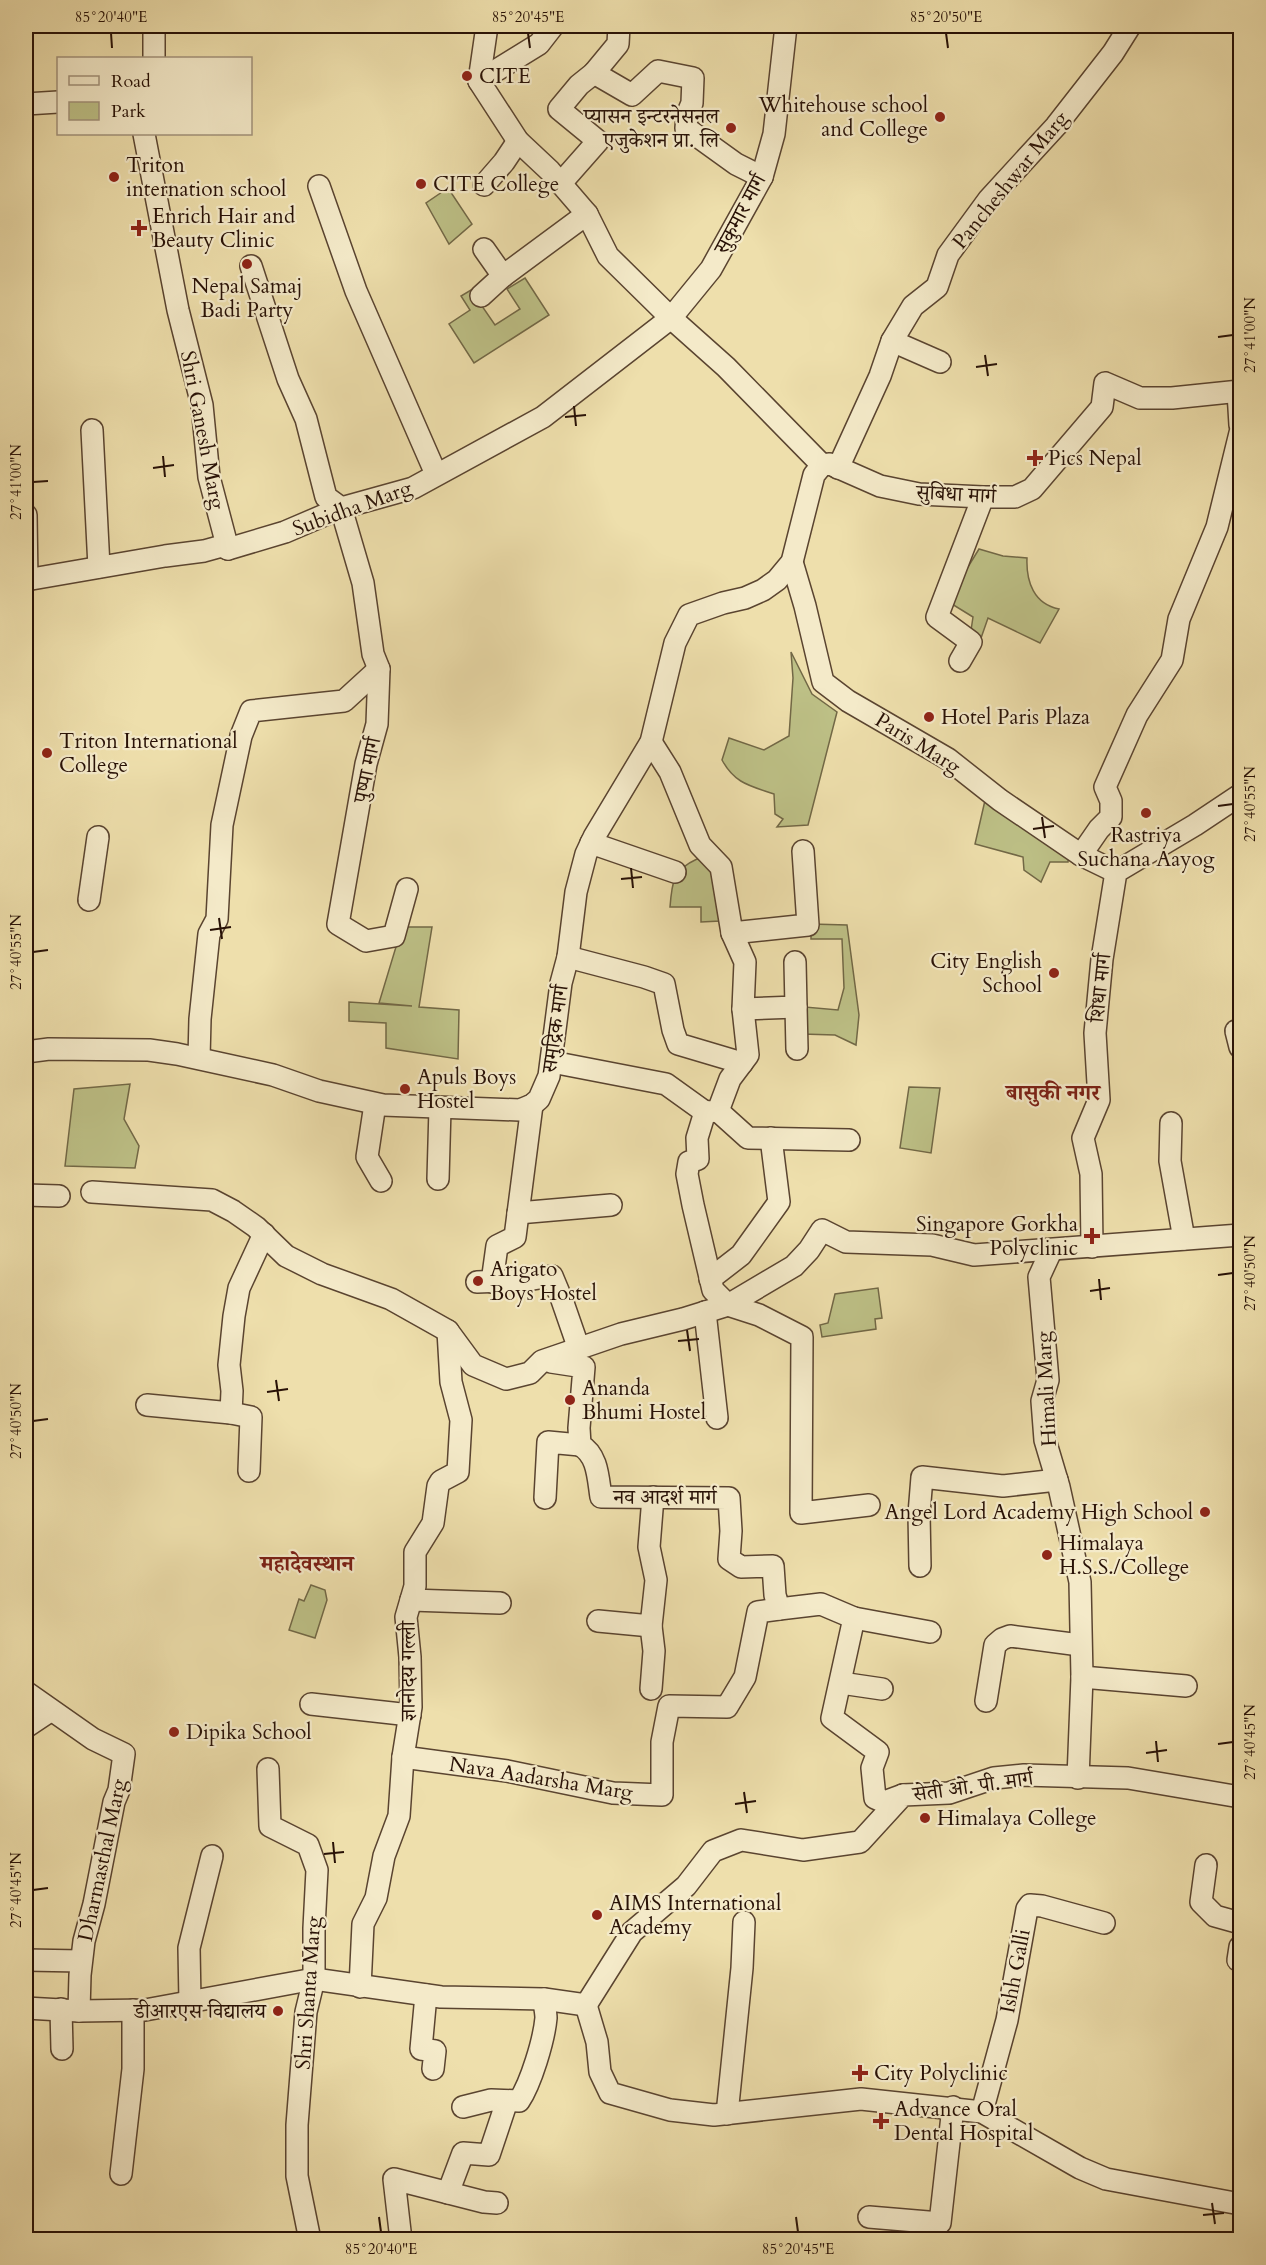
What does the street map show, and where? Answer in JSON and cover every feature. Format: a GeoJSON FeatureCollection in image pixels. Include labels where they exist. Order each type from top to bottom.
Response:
{"type":"FeatureCollection","features":[{"type":"Feature","properties":{"kind":"street"},"geometry":{"type":"LineString","coordinates":[[154,26],[154,57]]}},
{"type":"Feature","properties":{"kind":"street"},"geometry":{"type":"LineString","coordinates":[[479,81],[487,26]]}},
{"type":"Feature","properties":{"kind":"street"},"geometry":{"type":"LineString","coordinates":[[479,81],[539,44],[553,26]]}},
{"type":"Feature","properties":{"kind":"street"},"geometry":{"type":"LineString","coordinates":[[561,183],[598,141],[559,109],[618,44],[619,26]]}},
{"type":"Feature","properties":{"kind":"street","name":"सुकुमार मार्ग"},"geometry":{"type":"LineString","coordinates":[[671,318],[711,269],[762,177],[774,134],[786,26]]}},
{"type":"Feature","properties":{"kind":"street","name":"Pancheshwar Marg"},"geometry":{"type":"LineString","coordinates":[[792,562],[814,475],[830,466],[880,376],[892,341],[913,306],[938,287],[948,255],[989,199],[1056,126],[1113,53],[1130,26]]}},
{"type":"Feature","properties":{"kind":"street"},"geometry":{"type":"LineString","coordinates":[[632,95],[657,64],[651,52]]}},
{"type":"Feature","properties":{"kind":"street"},"geometry":{"type":"LineString","coordinates":[[632,95],[658,71],[693,78],[692,103],[687,115],[686,128],[736,164],[762,177]]}},
{"type":"Feature","properties":{"kind":"street"},"geometry":{"type":"LineString","coordinates":[[594,73],[632,95]]}},
{"type":"Feature","properties":{"kind":"street","name":"सुबिधा मार्ग"},"geometry":{"type":"LineString","coordinates":[[479,81],[518,141],[561,183],[587,214],[608,256],[830,466],[880,486],[919,494],[1015,497],[1032,489],[1102,407],[1105,383],[1140,398],[1172,398],[1239,392]]}},
{"type":"Feature","properties":{"kind":"street"},"geometry":{"type":"LineString","coordinates":[[26,104],[57,102]]}},
{"type":"Feature","properties":{"kind":"street","name":"Shri Ganesh Marg"},"geometry":{"type":"LineString","coordinates":[[144,135],[178,310],[202,405],[209,477],[228,549]]}},
{"type":"Feature","properties":{"kind":"street"},"geometry":{"type":"LineString","coordinates":[[484,185],[518,141]]}},
{"type":"Feature","properties":{"kind":"street"},"geometry":{"type":"LineString","coordinates":[[320,186],[356,291],[436,474]]}},
{"type":"Feature","properties":{"kind":"street"},"geometry":{"type":"LineString","coordinates":[[481,296],[503,276],[587,214]]}},
{"type":"Feature","properties":{"kind":"street"},"geometry":{"type":"LineString","coordinates":[[484,249],[503,276]]}},
{"type":"Feature","properties":{"kind":"street"},"geometry":{"type":"LineString","coordinates":[[251,266],[288,379],[306,419],[326,497],[341,508]]}},
{"type":"Feature","properties":{"kind":"street","name":"Subidha Marg"},"geometry":{"type":"LineString","coordinates":[[26,581],[165,555],[204,552],[222,546],[228,549],[285,532],[341,508],[413,488],[543,417],[671,318]]}},
{"type":"Feature","properties":{"kind":"street"},"geometry":{"type":"LineString","coordinates":[[892,341],[940,362]]}},
{"type":"Feature","properties":{"kind":"street"},"geometry":{"type":"LineString","coordinates":[[1239,392],[1240,425]]}},
{"type":"Feature","properties":{"kind":"street"},"geometry":{"type":"LineString","coordinates":[[92,430],[99,567]]}},
{"type":"Feature","properties":{"kind":"street"},"geometry":{"type":"LineString","coordinates":[[1081,855],[1099,829],[1111,817],[1111,801],[1105,787],[1137,715],[1172,660],[1179,619],[1217,527],[1240,433]]}},
{"type":"Feature","properties":{"kind":"street"},"geometry":{"type":"LineString","coordinates":[[960,661],[971,642],[937,617],[982,497]]}},
{"type":"Feature","properties":{"kind":"street","name":"पुष्पा मार्ग"},"geometry":{"type":"LineString","coordinates":[[341,508],[363,583],[373,654],[379,669],[377,724],[366,764],[338,924],[366,941],[394,936],[407,889]]}},
{"type":"Feature","properties":{"kind":"street"},"geometry":{"type":"LineString","coordinates":[[26,515],[26,581]]}},
{"type":"Feature","properties":{"kind":"street","name":"Paris Marg"},"geometry":{"type":"LineString","coordinates":[[792,562],[823,682],[848,701],[948,759],[1000,800],[1081,855],[1116,872]]}},
{"type":"Feature","properties":{"kind":"street","name":"समुद्रिक मार्ग"},"geometry":{"type":"LineString","coordinates":[[532,1105],[539,1099],[545,1088],[552,1062],[561,982],[568,957],[576,892],[591,843],[651,742],[675,643],[689,615],[763,591],[777,580],[792,562]]}},
{"type":"Feature","properties":{"kind":"street"},"geometry":{"type":"LineString","coordinates":[[199,1058],[200,1019],[209,934],[217,919],[222,825],[241,736],[251,711],[344,701],[379,669]]}},
{"type":"Feature","properties":{"kind":"street"},"geometry":{"type":"LineString","coordinates":[[651,742],[670,772],[700,845],[722,867],[732,933],[745,962],[743,1009],[748,1055],[730,1079],[697,1138],[698,1159],[689,1162],[687,1174],[713,1290],[728,1305],[759,1315],[802,1337],[801,1513],[869,1505]]}},
{"type":"Feature","properties":{"kind":"street"},"geometry":{"type":"LineString","coordinates":[[1116,872],[1240,795]]}},
{"type":"Feature","properties":{"kind":"street"},"geometry":{"type":"LineString","coordinates":[[89,900],[98,837]]}},
{"type":"Feature","properties":{"kind":"street"},"geometry":{"type":"LineString","coordinates":[[591,843],[675,872]]}},
{"type":"Feature","properties":{"kind":"street"},"geometry":{"type":"LineString","coordinates":[[732,933],[808,925],[803,851]]}},
{"type":"Feature","properties":{"kind":"street","name":"शिधा मार्ग"},"geometry":{"type":"LineString","coordinates":[[1092,1246],[1091,1174],[1083,1138],[1099,1100],[1095,1033],[1102,959],[1116,872]]}},
{"type":"Feature","properties":{"kind":"street"},"geometry":{"type":"LineString","coordinates":[[568,957],[663,984],[678,1044],[742,1063]]}},
{"type":"Feature","properties":{"kind":"street"},"geometry":{"type":"LineString","coordinates":[[795,963],[797,1049]]}},
{"type":"Feature","properties":{"kind":"street"},"geometry":{"type":"LineString","coordinates":[[743,1009],[796,1007]]}},
{"type":"Feature","properties":{"kind":"street"},"geometry":{"type":"LineString","coordinates":[[26,1052],[60,1049],[149,1050],[199,1058],[273,1075],[319,1091],[375,1104],[520,1110],[532,1105]]}},
{"type":"Feature","properties":{"kind":"street"},"geometry":{"type":"LineString","coordinates":[[552,1062],[666,1084],[748,1138],[849,1140]]}},
{"type":"Feature","properties":{"kind":"street"},"geometry":{"type":"LineString","coordinates":[[375,1104],[367,1157],[381,1180]]}},
{"type":"Feature","properties":{"kind":"street"},"geometry":{"type":"LineString","coordinates":[[532,1105],[515,1237],[497,1246],[484,1282],[552,1276],[579,1349]]}},
{"type":"Feature","properties":{"kind":"street"},"geometry":{"type":"LineString","coordinates":[[438,1179],[440,1108]]}},
{"type":"Feature","properties":{"kind":"street"},"geometry":{"type":"LineString","coordinates":[[1171,1124],[1170,1161],[1184,1239]]}},
{"type":"Feature","properties":{"kind":"street"},"geometry":{"type":"LineString","coordinates":[[710,1279],[741,1255],[779,1202],[771,1138]]}},
{"type":"Feature","properties":{"kind":"street"},"geometry":{"type":"LineString","coordinates":[[92,1192],[212,1200],[233,1211],[264,1234],[286,1256],[322,1274],[391,1299],[448,1331],[473,1365],[506,1379],[530,1373],[542,1361],[621,1334],[728,1305],[794,1266],[809,1250],[822,1230],[846,1242],[932,1245],[974,1255],[1240,1235]]}},
{"type":"Feature","properties":{"kind":"street"},"geometry":{"type":"LineString","coordinates":[[26,1195],[59,1196]]}},
{"type":"Feature","properties":{"kind":"street"},"geometry":{"type":"LineString","coordinates":[[518,1213],[611,1205]]}},
{"type":"Feature","properties":{"kind":"street"},"geometry":{"type":"LineString","coordinates":[[231,1413],[232,1391],[229,1365],[239,1288],[264,1234]]}},
{"type":"Feature","properties":{"kind":"street","name":"Himali Marg"},"geometry":{"type":"LineString","coordinates":[[1051,1251],[1039,1277],[1048,1380],[1042,1401],[1045,1440],[1057,1480],[1080,1582],[1082,1677],[1078,1778]]}},
{"type":"Feature","properties":{"kind":"street"},"geometry":{"type":"LineString","coordinates":[[705,1312],[717,1418]]}},
{"type":"Feature","properties":{"kind":"street","name":"ज्ञानोदय गल्ली"},"geometry":{"type":"LineString","coordinates":[[360,1987],[363,1924],[376,1898],[384,1856],[399,1816],[403,1757],[410,1715],[410,1657],[406,1617],[415,1586],[415,1552],[433,1523],[438,1486],[441,1481],[458,1472],[461,1420],[451,1382],[448,1331]]}},
{"type":"Feature","properties":{"kind":"street"},"geometry":{"type":"LineString","coordinates":[[542,1361],[584,1367],[579,1428],[580,1445],[548,1442],[545,1498]]}},
{"type":"Feature","properties":{"kind":"street"},"geometry":{"type":"LineString","coordinates":[[147,1406],[252,1417],[249,1471]]}},
{"type":"Feature","properties":{"kind":"street","name":"नव आदर्श मार्ग"},"geometry":{"type":"LineString","coordinates":[[580,1445],[588,1450],[597,1467],[601,1497],[729,1497],[731,1531],[729,1559],[741,1567],[773,1566],[775,1595],[779,1609]]}},
{"type":"Feature","properties":{"kind":"street"},"geometry":{"type":"LineString","coordinates":[[920,1566],[919,1514],[922,1477],[1003,1486],[1057,1480]]}},
{"type":"Feature","properties":{"kind":"street"},"geometry":{"type":"LineString","coordinates":[[651,1689],[654,1651],[651,1626],[656,1580],[649,1547],[653,1497]]}},
{"type":"Feature","properties":{"kind":"street"},"geometry":{"type":"LineString","coordinates":[[411,1600],[500,1603]]}},
{"type":"Feature","properties":{"kind":"street"},"geometry":{"type":"LineString","coordinates":[[779,1609],[821,1604],[854,1618],[930,1632]]}},
{"type":"Feature","properties":{"kind":"street","name":"Nava Aadarsha Marg"},"geometry":{"type":"LineString","coordinates":[[403,1757],[507,1771],[613,1793],[662,1795],[662,1742],[669,1707],[727,1707],[745,1677],[758,1612],[779,1609]]}},
{"type":"Feature","properties":{"kind":"street"},"geometry":{"type":"LineString","coordinates":[[854,1618],[832,1718],[878,1752],[872,1768],[875,1798],[884,1802],[903,1795]]}},
{"type":"Feature","properties":{"kind":"street"},"geometry":{"type":"LineString","coordinates":[[598,1621],[651,1626]]}},
{"type":"Feature","properties":{"kind":"street"},"geometry":{"type":"LineString","coordinates":[[986,1701],[995,1645],[1002,1639],[1010,1636],[1080,1644]]}},
{"type":"Feature","properties":{"kind":"street"},"geometry":{"type":"LineString","coordinates":[[1082,1677],[1186,1686]]}},
{"type":"Feature","properties":{"kind":"street"},"geometry":{"type":"LineString","coordinates":[[841,1683],[882,1689]]}},
{"type":"Feature","properties":{"kind":"street","name":"Dharmasthal Marg"},"geometry":{"type":"LineString","coordinates":[[26,1692],[93,1739],[124,1754],[119,1790],[114,1802],[62,2049]]}},
{"type":"Feature","properties":{"kind":"street"},"geometry":{"type":"LineString","coordinates":[[311,1704],[410,1715]]}},
{"type":"Feature","properties":{"kind":"street"},"geometry":{"type":"LineString","coordinates":[[26,1727],[50,1711]]}},
{"type":"Feature","properties":{"kind":"street","name":"Shri Shanta Marg"},"geometry":{"type":"LineString","coordinates":[[268,1769],[270,1826],[308,1845],[317,1870],[314,1979],[306,2012],[297,2125],[297,2176],[310,2240]]}},
{"type":"Feature","properties":{"kind":"street","name":"सेती ओ. पी. मार्ग"},"geometry":{"type":"LineString","coordinates":[[586,2005],[632,1932],[686,1886],[713,1851],[741,1840],[803,1850],[861,1842],[903,1795],[949,1793],[994,1778],[1024,1775],[1128,1778],[1240,1797]]}},
{"type":"Feature","properties":{"kind":"street"},"geometry":{"type":"LineString","coordinates":[[190,2002],[189,1948],[212,1856]]}},
{"type":"Feature","properties":{"kind":"street"},"geometry":{"type":"LineString","coordinates":[[1206,1864],[1201,1902],[1215,1916],[1240,1923]]}},
{"type":"Feature","properties":{"kind":"street","name":"Ishh Galli"},"geometry":{"type":"LineString","coordinates":[[982,2112],[1006,2020],[1027,1909],[1030,1905],[1042,1906],[1104,1923]]}},
{"type":"Feature","properties":{"kind":"street"},"geometry":{"type":"LineString","coordinates":[[727,2114],[742,1968],[744,1922]]}},
{"type":"Feature","properties":{"kind":"street"},"geometry":{"type":"LineString","coordinates":[[1240,1947],[1238,1954],[1240,1961]]}},
{"type":"Feature","properties":{"kind":"street"},"geometry":{"type":"LineString","coordinates":[[26,1960],[81,1961]]}},
{"type":"Feature","properties":{"kind":"street"},"geometry":{"type":"LineString","coordinates":[[26,2008],[146,2010],[314,1979],[426,1995],[544,1999],[586,2005],[597,2042],[600,2072],[610,2093],[670,2110],[714,2115],[861,2099],[953,2107],[982,2112],[1080,2168],[1106,2179],[1240,2204]]}},
{"type":"Feature","properties":{"kind":"street"},"geometry":{"type":"LineString","coordinates":[[426,1995],[421,2049],[435,2051],[433,2069]]}},
{"type":"Feature","properties":{"kind":"street"},"geometry":{"type":"LineString","coordinates":[[463,2107],[491,2100],[519,2101],[529,2082],[546,2018],[544,1999]]}},
{"type":"Feature","properties":{"kind":"street"},"geometry":{"type":"LineString","coordinates":[[121,2174],[133,2069],[134,2010]]}},
{"type":"Feature","properties":{"kind":"street"},"geometry":{"type":"LineString","coordinates":[[448,2193],[463,2153],[489,2155],[507,2101]]}},
{"type":"Feature","properties":{"kind":"street"},"geometry":{"type":"LineString","coordinates":[[869,2217],[940,2223],[953,2107]]}},
{"type":"Feature","properties":{"kind":"street"},"geometry":{"type":"LineString","coordinates":[[401,2240],[394,2179],[497,2204]]}},
{"type":"Feature","properties":{"kind":"green space"},"geometry":{"type":"Polygon","coordinates":[[[448,188],[472,224],[449,244],[426,203],[448,188]]]}},
{"type":"Feature","properties":{"kind":"green space"},"geometry":{"type":"Polygon","coordinates":[[[525,278],[549,315],[474,363],[449,324],[470,310],[461,296],[471,290],[495,325],[520,309],[507,289],[525,278]]]}},
{"type":"Feature","properties":{"kind":"green space"},"geometry":{"type":"Polygon","coordinates":[[[979,549],[1003,556],[1027,558],[1028,575],[1033,591],[1043,602],[1059,609],[1040,643],[988,618],[980,641],[970,637],[973,617],[947,601],[979,549]]]}},
{"type":"Feature","properties":{"kind":"green space"},"geometry":{"type":"Polygon","coordinates":[[[791,652],[812,694],[837,712],[808,825],[777,827],[783,819],[775,814],[774,794],[738,779],[722,760],[729,738],[764,750],[789,736],[793,678],[791,652]]]}},
{"type":"Feature","properties":{"kind":"green space"},"geometry":{"type":"Polygon","coordinates":[[[986,796],[1069,853],[1068,862],[1050,862],[1041,882],[1024,870],[1023,857],[975,844],[986,796]]]}},
{"type":"Feature","properties":{"kind":"green space"},"geometry":{"type":"Polygon","coordinates":[[[697,859],[710,862],[720,921],[701,922],[701,907],[670,907],[675,877],[683,867],[697,859]]]}},
{"type":"Feature","properties":{"kind":"green space"},"geometry":{"type":"Polygon","coordinates":[[[811,924],[847,925],[859,1015],[856,1045],[835,1035],[802,1034],[805,1007],[838,1010],[844,988],[842,939],[811,939],[811,924]]]}},
{"type":"Feature","properties":{"kind":"green space"},"geometry":{"type":"Polygon","coordinates":[[[402,927],[432,927],[419,1007],[459,1010],[458,1059],[386,1048],[386,1023],[349,1021],[349,1002],[412,1006],[379,1003],[402,927]]]}},
{"type":"Feature","properties":{"kind":"green space"},"geometry":{"type":"Polygon","coordinates":[[[130,1084],[124,1119],[139,1146],[135,1168],[65,1166],[74,1089],[130,1084]]]}},
{"type":"Feature","properties":{"kind":"green space"},"geometry":{"type":"Polygon","coordinates":[[[909,1087],[940,1088],[931,1153],[900,1148],[909,1087]]]}},
{"type":"Feature","properties":{"kind":"green space"},"geometry":{"type":"Polygon","coordinates":[[[878,1288],[882,1318],[875,1319],[876,1329],[822,1337],[820,1325],[828,1323],[835,1294],[878,1288]]]}},
{"type":"Feature","properties":{"kind":"green space"},"geometry":{"type":"Polygon","coordinates":[[[311,1585],[325,1590],[327,1600],[315,1638],[289,1630],[299,1599],[304,1601],[311,1585]]]}},
{"type":"Feature","properties":{"kind":"place","name":"CITE"},"geometry":{"type":"Point","coordinates":[467,76]}},
{"type":"Feature","properties":{"kind":"place","name":"Whitehouse school and College"},"geometry":{"type":"Point","coordinates":[940,117]}},
{"type":"Feature","properties":{"kind":"place","name":"प्यासन इन्टरनेसनल एजुकेशन प्रा. लि"},"geometry":{"type":"Point","coordinates":[731,128]}},
{"type":"Feature","properties":{"kind":"place","name":"Triton internation school"},"geometry":{"type":"Point","coordinates":[114,177]}},
{"type":"Feature","properties":{"kind":"place","name":"CITE College"},"geometry":{"type":"Point","coordinates":[421,184]}},
{"type":"Feature","properties":{"kind":"place","name":"Enrich Hair and Beauty Clinic"},"geometry":{"type":"Point","coordinates":[139,228]}},
{"type":"Feature","properties":{"kind":"place","name":"Nepal Samaj Badi Party"},"geometry":{"type":"Point","coordinates":[247,264]}},
{"type":"Feature","properties":{"kind":"place","name":"Pics Nepal"},"geometry":{"type":"Point","coordinates":[1035,458]}},
{"type":"Feature","properties":{"kind":"place","name":"Hotel Paris Plaza"},"geometry":{"type":"Point","coordinates":[929,717]}},
{"type":"Feature","properties":{"kind":"place","name":"Triton International College"},"geometry":{"type":"Point","coordinates":[47,753]}},
{"type":"Feature","properties":{"kind":"place","name":"Rastriya Suchana Aayog"},"geometry":{"type":"Point","coordinates":[1146,813]}},
{"type":"Feature","properties":{"kind":"place","name":"City English School"},"geometry":{"type":"Point","coordinates":[1054,973]}},
{"type":"Feature","properties":{"kind":"place","name":"Apuls Boys Hostel"},"geometry":{"type":"Point","coordinates":[405,1089]}},
{"type":"Feature","properties":{"kind":"place","name":"Singapore Gorkha Polyclinic"},"geometry":{"type":"Point","coordinates":[1092,1236]}},
{"type":"Feature","properties":{"kind":"place","name":"Arigato Boys Hostel"},"geometry":{"type":"Point","coordinates":[478,1281]}},
{"type":"Feature","properties":{"kind":"place","name":"Ananda Bhumi Hostel"},"geometry":{"type":"Point","coordinates":[570,1400]}},
{"type":"Feature","properties":{"kind":"place","name":"Angel Lord Academy High School"},"geometry":{"type":"Point","coordinates":[1205,1512]}},
{"type":"Feature","properties":{"kind":"place","name":"Himalaya H.S.S./College"},"geometry":{"type":"Point","coordinates":[1047,1555]}},
{"type":"Feature","properties":{"kind":"place","name":"Dipika School"},"geometry":{"type":"Point","coordinates":[174,1732]}},
{"type":"Feature","properties":{"kind":"place","name":"Himalaya College"},"geometry":{"type":"Point","coordinates":[925,1818]}},
{"type":"Feature","properties":{"kind":"place","name":"AIMS International Academy"},"geometry":{"type":"Point","coordinates":[597,1915]}},
{"type":"Feature","properties":{"kind":"place","name":"डीआरएस विद्यालय"},"geometry":{"type":"Point","coordinates":[278,2011]}},
{"type":"Feature","properties":{"kind":"place","name":"City Polyclinic"},"geometry":{"type":"Point","coordinates":[860,2073]}},
{"type":"Feature","properties":{"kind":"place","name":"Advance Oral Dental Hospital"},"geometry":{"type":"Point","coordinates":[881,2121]}},
{"type":"Feature","properties":{"kind":"district","name":"बासुकी नगर"},"geometry":{"type":"Point","coordinates":[1053,1092]}},
{"type":"Feature","properties":{"kind":"district","name":"महादेवस्थान"},"geometry":{"type":"Point","coordinates":[307,1563]}}]}
